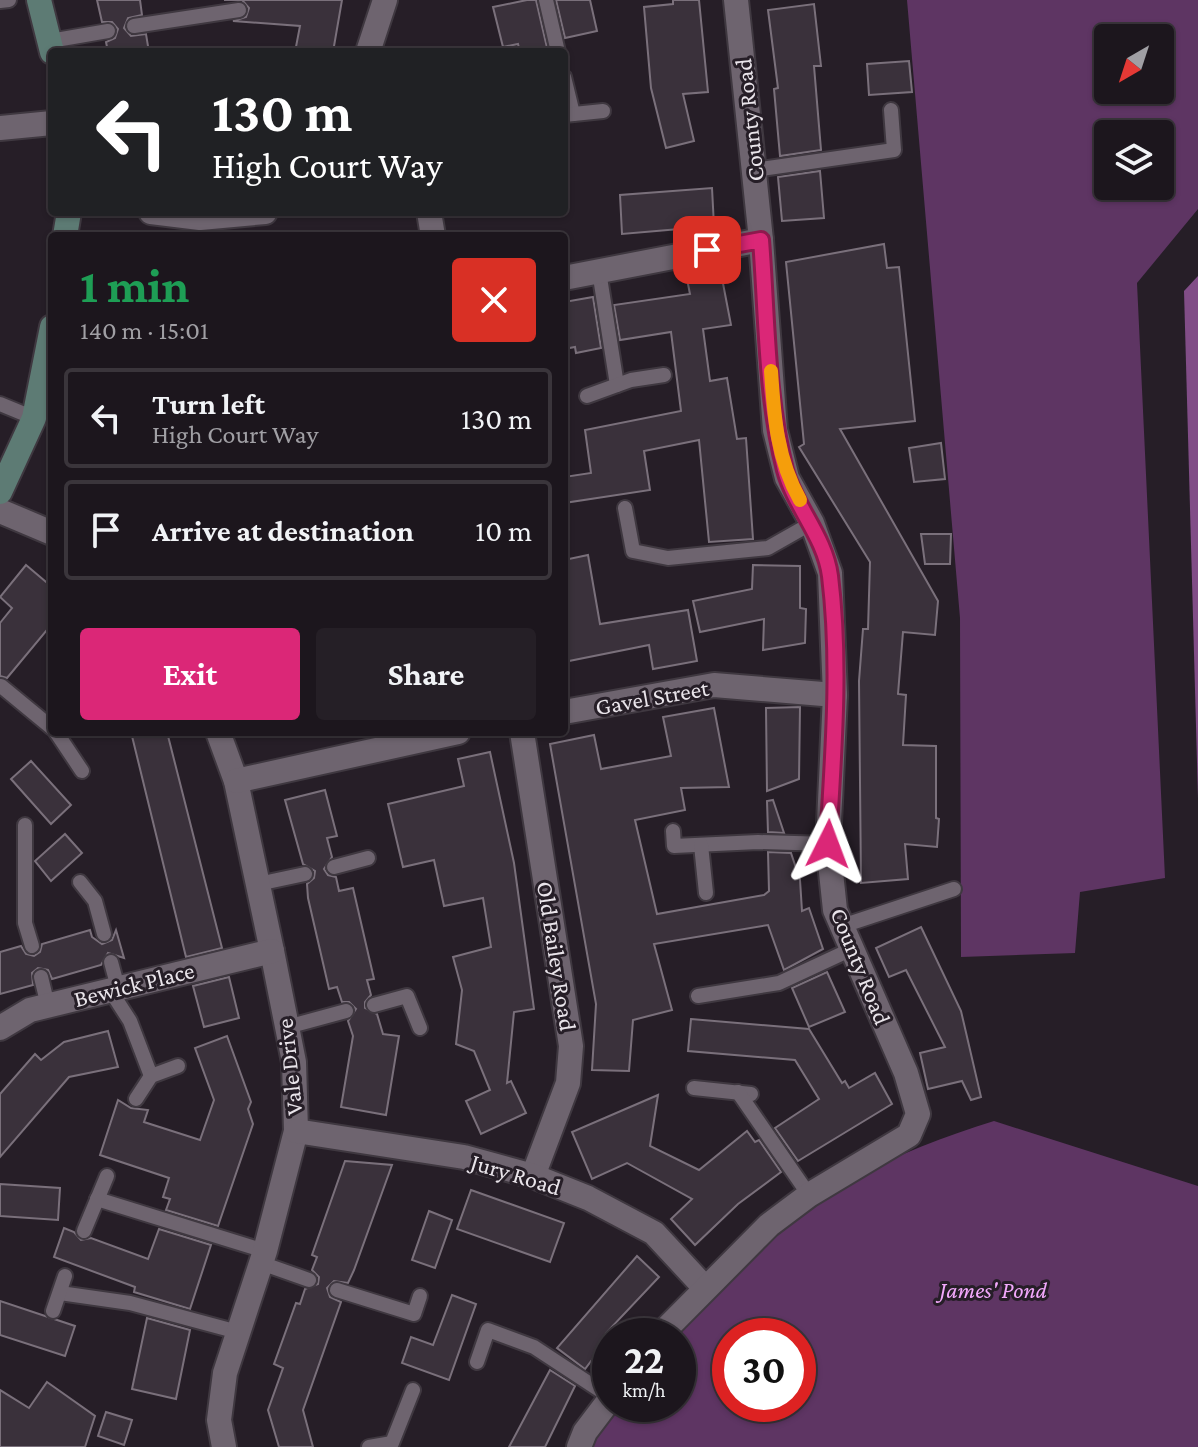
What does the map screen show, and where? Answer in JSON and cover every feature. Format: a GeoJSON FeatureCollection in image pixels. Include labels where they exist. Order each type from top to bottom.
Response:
{"type":"FeatureCollection","features":[{"type":"Feature","properties":{"kind":"street"},"geometry":{"type":"LineString","coordinates":[[39,0],[51,47]]}},
{"type":"Feature","properties":{"kind":"street"},"geometry":{"type":"LineString","coordinates":[[369,48],[385,0]]}},
{"type":"Feature","properties":{"kind":"street","name":"County Road"},"geometry":{"type":"LineString","coordinates":[[676,1318],[769,1225],[809,1195],[909,1135],[918,1114],[906,1073],[835,910],[828,844],[835,695],[830,573],[812,523],[787,478],[775,430],[761,240],[736,0]]}},
{"type":"Feature","properties":{"kind":"street"},"geometry":{"type":"LineString","coordinates":[[0,128],[48,123]]}},
{"type":"Feature","properties":{"kind":"street"},"geometry":{"type":"LineString","coordinates":[[184,216],[222,216]]}},
{"type":"Feature","properties":{"kind":"street"},"geometry":{"type":"LineString","coordinates":[[568,277],[761,240]]}},
{"type":"Feature","properties":{"kind":"street"},"geometry":{"type":"LineString","coordinates":[[0,492],[34,418],[48,347]]}},
{"type":"Feature","properties":{"kind":"street"},"geometry":{"type":"LineString","coordinates":[[0,511],[48,531]]}},
{"type":"Feature","properties":{"kind":"street","name":"Gavel Street"},"geometry":{"type":"LineString","coordinates":[[568,711],[714,685],[835,695]]}},
{"type":"Feature","properties":{"kind":"street","name":"Vale Drive"},"geometry":{"type":"LineString","coordinates":[[219,736],[236,781],[294,1062],[296,1131],[263,1257],[225,1373],[219,1420],[224,1447]]}},
{"type":"Feature","properties":{"kind":"street"},"geometry":{"type":"LineString","coordinates":[[236,781],[440,736]]}},
{"type":"Feature","properties":{"kind":"street","name":"Old Bailey Road"},"geometry":{"type":"LineString","coordinates":[[523,736],[571,1046],[568,1083],[533,1176]]}},
{"type":"Feature","properties":{"kind":"street","name":"Bewick Place"},"geometry":{"type":"LineString","coordinates":[[0,1028],[30,1010],[272,951]]}},
{"type":"Feature","properties":{"kind":"street","name":"Jury Road"},"geometry":{"type":"LineString","coordinates":[[296,1131],[464,1157],[533,1176],[588,1198],[654,1233],[705,1288]]}},
{"type":"Feature","properties":{"kind":"street"},"geometry":{"type":"LineString","coordinates":[[579,1447],[592,1422]]}},
{"type":"Feature","properties":{"kind":"lane"},"geometry":{"type":"LineString","coordinates":[[0,1],[9,0]]}},
{"type":"Feature","properties":{"kind":"lane"},"geometry":{"type":"LineString","coordinates":[[546,0],[557,48]]}},
{"type":"Feature","properties":{"kind":"lane"},"geometry":{"type":"LineString","coordinates":[[134,26],[239,10]]}},
{"type":"Feature","properties":{"kind":"lane"},"geometry":{"type":"LineString","coordinates":[[51,47],[108,31]]}},
{"type":"Feature","properties":{"kind":"lane"},"geometry":{"type":"LineString","coordinates":[[754,170],[894,150],[891,110]]}},
{"type":"Feature","properties":{"kind":"lane"},"geometry":{"type":"LineString","coordinates":[[568,114],[603,111]]}},
{"type":"Feature","properties":{"kind":"lane"},"geometry":{"type":"LineString","coordinates":[[599,271],[617,385]]}},
{"type":"Feature","properties":{"kind":"lane"},"geometry":{"type":"LineString","coordinates":[[587,396],[617,385],[664,375]]}},
{"type":"Feature","properties":{"kind":"lane"},"geometry":{"type":"LineString","coordinates":[[0,404],[34,418]]}},
{"type":"Feature","properties":{"kind":"lane"},"geometry":{"type":"LineString","coordinates":[[625,508],[633,551],[668,558],[768,548],[812,523]]}},
{"type":"Feature","properties":{"kind":"lane"},"geometry":{"type":"LineString","coordinates":[[1,686],[48,725]]}},
{"type":"Feature","properties":{"kind":"lane"},"geometry":{"type":"LineString","coordinates":[[58,736],[82,771]]}},
{"type":"Feature","properties":{"kind":"lane"},"geometry":{"type":"LineString","coordinates":[[25,825],[25,923],[32,946]]}},
{"type":"Feature","properties":{"kind":"lane"},"geometry":{"type":"LineString","coordinates":[[673,831],[674,846],[828,844]]}},
{"type":"Feature","properties":{"kind":"lane"},"geometry":{"type":"LineString","coordinates":[[701,845],[706,893]]}},
{"type":"Feature","properties":{"kind":"lane"},"geometry":{"type":"LineString","coordinates":[[334,867],[368,858]]}},
{"type":"Feature","properties":{"kind":"lane"},"geometry":{"type":"LineString","coordinates":[[258,884],[305,874]]}},
{"type":"Feature","properties":{"kind":"lane"},"geometry":{"type":"LineString","coordinates":[[80,882],[95,901],[104,934]]}},
{"type":"Feature","properties":{"kind":"lane"},"geometry":{"type":"LineString","coordinates":[[842,926],[954,889]]}},
{"type":"Feature","properties":{"kind":"lane"},"geometry":{"type":"LineString","coordinates":[[698,996],[779,983],[852,949]]}},
{"type":"Feature","properties":{"kind":"lane"},"geometry":{"type":"LineString","coordinates":[[111,962],[114,989],[151,1076]]}},
{"type":"Feature","properties":{"kind":"lane"},"geometry":{"type":"LineString","coordinates":[[41,977],[48,1006]]}},
{"type":"Feature","properties":{"kind":"lane"},"geometry":{"type":"LineString","coordinates":[[374,1005],[407,996],[420,1028]]}},
{"type":"Feature","properties":{"kind":"lane"},"geometry":{"type":"LineString","coordinates":[[287,1027],[346,1011]]}},
{"type":"Feature","properties":{"kind":"lane"},"geometry":{"type":"LineString","coordinates":[[136,1099],[151,1076],[178,1066]]}},
{"type":"Feature","properties":{"kind":"lane"},"geometry":{"type":"LineString","coordinates":[[694,1088],[744,1093],[809,1195]]}},
{"type":"Feature","properties":{"kind":"lane"},"geometry":{"type":"LineString","coordinates":[[84,1231],[107,1176]]}},
{"type":"Feature","properties":{"kind":"lane"},"geometry":{"type":"LineString","coordinates":[[97,1199],[263,1257],[309,1280]]}},
{"type":"Feature","properties":{"kind":"lane"},"geometry":{"type":"LineString","coordinates":[[53,1311],[65,1276]]}},
{"type":"Feature","properties":{"kind":"lane"},"geometry":{"type":"LineString","coordinates":[[337,1290],[414,1314],[420,1296]]}},
{"type":"Feature","properties":{"kind":"lane"},"geometry":{"type":"LineString","coordinates":[[60,1293],[130,1303],[238,1332]]}},
{"type":"Feature","properties":{"kind":"lane"},"geometry":{"type":"LineString","coordinates":[[477,1362],[488,1330],[534,1347],[592,1386]]}},
{"type":"Feature","properties":{"kind":"lane"},"geometry":{"type":"LineString","coordinates":[[369,1447],[392,1443],[413,1390]]}},
{"type":"Feature","properties":{"kind":"green space"},"geometry":{"type":"Polygon","coordinates":[[[907,0],[1198,0],[1198,209],[1137,283],[1165,878],[1080,892],[1075,953],[961,957],[960,618],[907,0]]]}},
{"type":"Feature","properties":{"kind":"green space","name":"James' Pond"},"geometry":{"type":"Polygon","coordinates":[[[994,1121],[1198,1186],[1198,1447],[589,1447],[607,1422],[696,1422],[696,1318],[692,1318],[735,1273],[806,1213],[869,1171],[922,1146],[994,1121]]]}},
{"type":"Feature","properties":{"kind":"shaded area"},"geometry":{"type":"Polygon","coordinates":[[[1198,276],[1198,798],[1184,291],[1198,276]]]}},
{"type":"Feature","properties":{"kind":"building"},"geometry":{"type":"Polygon","coordinates":[[[97,0],[140,0],[142,15],[128,18],[124,28],[131,36],[146,34],[148,48],[107,48],[106,42],[115,38],[118,29],[112,22],[102,22],[97,0]]]}},
{"type":"Feature","properties":{"kind":"building"},"geometry":{"type":"Polygon","coordinates":[[[242,0],[342,0],[334,48],[296,48],[300,26],[233,21],[246,17],[249,8],[242,0]]]}},
{"type":"Feature","properties":{"kind":"building"},"geometry":{"type":"Polygon","coordinates":[[[536,0],[547,48],[519,48],[518,44],[503,47],[493,7],[536,0]]]}},
{"type":"Feature","properties":{"kind":"building"},"geometry":{"type":"Polygon","coordinates":[[[556,0],[590,0],[597,31],[565,38],[556,0]]]}},
{"type":"Feature","properties":{"kind":"building"},"geometry":{"type":"Polygon","coordinates":[[[673,0],[699,0],[708,92],[683,94],[694,141],[666,148],[651,88],[644,7],[673,4],[673,0]]]}},
{"type":"Feature","properties":{"kind":"building"},"geometry":{"type":"Polygon","coordinates":[[[814,4],[821,66],[814,66],[821,150],[780,156],[774,89],[778,88],[768,10],[814,4]]]}},
{"type":"Feature","properties":{"kind":"building"},"geometry":{"type":"Polygon","coordinates":[[[909,61],[912,92],[869,95],[867,64],[909,61]]]}},
{"type":"Feature","properties":{"kind":"building"},"geometry":{"type":"Polygon","coordinates":[[[820,171],[824,218],[782,221],[778,177],[820,171]]]}},
{"type":"Feature","properties":{"kind":"building"},"geometry":{"type":"Polygon","coordinates":[[[712,188],[714,226],[622,234],[620,195],[712,188]]]}},
{"type":"Feature","properties":{"kind":"building"},"geometry":{"type":"Polygon","coordinates":[[[884,244],[887,268],[899,267],[915,421],[840,429],[938,601],[935,635],[903,632],[898,694],[906,695],[903,745],[936,746],[936,818],[939,819],[937,847],[905,844],[908,879],[861,883],[859,681],[863,629],[868,629],[870,562],[799,447],[804,444],[786,262],[884,244]]]}},
{"type":"Feature","properties":{"kind":"building"},"geometry":{"type":"Polygon","coordinates":[[[721,273],[731,325],[703,329],[710,381],[727,378],[737,439],[746,438],[753,539],[709,542],[699,440],[644,451],[650,490],[568,502],[568,476],[591,473],[585,430],[681,411],[671,332],[620,340],[614,305],[690,294],[687,279],[721,273]]]}},
{"type":"Feature","properties":{"kind":"building"},"geometry":{"type":"Polygon","coordinates":[[[593,297],[601,348],[576,353],[575,347],[568,348],[568,301],[593,297]]]}},
{"type":"Feature","properties":{"kind":"building"},"geometry":{"type":"Polygon","coordinates":[[[941,443],[945,479],[914,482],[909,448],[941,443]]]}},
{"type":"Feature","properties":{"kind":"building"},"geometry":{"type":"Polygon","coordinates":[[[921,534],[951,534],[950,564],[925,564],[921,534]]]}},
{"type":"Feature","properties":{"kind":"building"},"geometry":{"type":"Polygon","coordinates":[[[588,555],[600,624],[688,610],[697,661],[653,669],[649,645],[568,661],[568,559],[588,555]]]}},
{"type":"Feature","properties":{"kind":"building"},"geometry":{"type":"Polygon","coordinates":[[[26,565],[48,584],[48,629],[7,678],[0,676],[0,623],[12,608],[0,597],[26,565]]]}},
{"type":"Feature","properties":{"kind":"building"},"geometry":{"type":"Polygon","coordinates":[[[753,565],[800,566],[800,608],[806,609],[805,643],[763,650],[764,619],[700,632],[693,601],[752,589],[753,565]]]}},
{"type":"Feature","properties":{"kind":"building"},"geometry":{"type":"Polygon","coordinates":[[[800,707],[799,779],[767,791],[766,708],[800,707]]]}},
{"type":"Feature","properties":{"kind":"building"},"geometry":{"type":"Polygon","coordinates":[[[714,708],[729,787],[681,788],[685,810],[635,820],[657,914],[764,895],[769,891],[768,852],[791,853],[800,880],[802,911],[809,908],[823,949],[784,970],[768,925],[654,944],[672,1010],[633,1020],[629,1071],[592,1070],[596,1004],[550,744],[594,735],[601,769],[671,756],[663,717],[714,708]]]}},
{"type":"Feature","properties":{"kind":"building"},"geometry":{"type":"Polygon","coordinates":[[[132,736],[168,736],[222,948],[186,957],[132,736]]]}},
{"type":"Feature","properties":{"kind":"building"},"geometry":{"type":"Polygon","coordinates":[[[490,752],[514,863],[534,1009],[514,1012],[507,1083],[511,1081],[526,1113],[481,1134],[466,1101],[490,1090],[474,1051],[456,1044],[462,990],[453,957],[491,947],[483,898],[444,906],[434,860],[403,867],[388,804],[464,786],[458,759],[490,752]]]}},
{"type":"Feature","properties":{"kind":"building"},"geometry":{"type":"Polygon","coordinates":[[[31,761],[71,805],[51,824],[11,779],[31,761]]]}},
{"type":"Feature","properties":{"kind":"building"},"geometry":{"type":"Polygon","coordinates":[[[325,790],[337,836],[327,838],[332,857],[324,869],[328,875],[336,877],[339,891],[353,888],[374,979],[367,980],[371,995],[365,1002],[365,1008],[377,1014],[383,1034],[399,1036],[386,1115],[341,1107],[353,1036],[348,1021],[356,1009],[349,1002],[342,1002],[337,987],[329,989],[308,898],[307,884],[314,878],[315,871],[303,864],[285,800],[325,790]]]}},
{"type":"Feature","properties":{"kind":"building"},"geometry":{"type":"Polygon","coordinates":[[[773,800],[784,833],[768,832],[767,801],[773,800]]]}},
{"type":"Feature","properties":{"kind":"building"},"geometry":{"type":"Polygon","coordinates":[[[65,834],[82,853],[51,881],[35,861],[65,834]]]}},
{"type":"Feature","properties":{"kind":"building"},"geometry":{"type":"Polygon","coordinates":[[[921,927],[961,1011],[981,1097],[971,1100],[962,1081],[928,1089],[920,1053],[945,1047],[906,970],[889,977],[876,948],[921,927]]]}},
{"type":"Feature","properties":{"kind":"building"},"geometry":{"type":"Polygon","coordinates":[[[90,930],[92,937],[102,944],[112,940],[116,930],[124,958],[108,953],[101,965],[52,979],[48,970],[38,968],[32,973],[33,985],[0,994],[0,952],[21,946],[26,954],[34,956],[40,952],[42,944],[90,930]]]}},
{"type":"Feature","properties":{"kind":"building"},"geometry":{"type":"Polygon","coordinates":[[[827,972],[845,1012],[809,1027],[792,988],[827,972]]]}},
{"type":"Feature","properties":{"kind":"building"},"geometry":{"type":"Polygon","coordinates":[[[229,977],[239,1018],[204,1027],[193,986],[229,977]]]}},
{"type":"Feature","properties":{"kind":"building"},"geometry":{"type":"Polygon","coordinates":[[[691,1019],[809,1029],[842,1083],[845,1081],[849,1088],[875,1073],[892,1104],[798,1161],[775,1128],[819,1099],[795,1060],[688,1051],[691,1019]]]}},
{"type":"Feature","properties":{"kind":"building"},"geometry":{"type":"Polygon","coordinates":[[[108,1031],[118,1067],[69,1077],[0,1157],[0,1094],[35,1054],[41,1060],[64,1042],[108,1031]]]}},
{"type":"Feature","properties":{"kind":"building"},"geometry":{"type":"Polygon","coordinates":[[[227,1036],[251,1102],[248,1109],[253,1124],[218,1226],[166,1210],[170,1199],[163,1197],[169,1178],[100,1155],[118,1100],[131,1108],[148,1110],[144,1122],[200,1140],[214,1100],[195,1048],[227,1036]]]}},
{"type":"Feature","properties":{"kind":"building"},"geometry":{"type":"Polygon","coordinates":[[[658,1095],[650,1146],[699,1170],[747,1131],[755,1142],[759,1140],[781,1172],[738,1204],[695,1245],[671,1219],[692,1199],[627,1163],[592,1179],[572,1132],[658,1095]]]}},
{"type":"Feature","properties":{"kind":"building"},"geometry":{"type":"Polygon","coordinates":[[[345,1161],[392,1165],[348,1283],[334,1281],[327,1288],[330,1297],[341,1302],[303,1410],[313,1447],[279,1447],[268,1410],[283,1368],[274,1364],[296,1303],[300,1304],[305,1289],[318,1284],[319,1277],[312,1270],[317,1257],[312,1255],[345,1161]]]}},
{"type":"Feature","properties":{"kind":"building"},"geometry":{"type":"Polygon","coordinates":[[[0,1184],[60,1188],[58,1220],[0,1216],[0,1184]]]}},
{"type":"Feature","properties":{"kind":"building"},"geometry":{"type":"Polygon","coordinates":[[[471,1190],[564,1223],[550,1262],[457,1229],[471,1190]]]}},
{"type":"Feature","properties":{"kind":"building"},"geometry":{"type":"Polygon","coordinates":[[[429,1211],[452,1220],[435,1268],[412,1260],[429,1211]]]}},
{"type":"Feature","properties":{"kind":"building"},"geometry":{"type":"Polygon","coordinates":[[[64,1228],[74,1232],[81,1240],[91,1238],[148,1259],[159,1229],[211,1245],[190,1309],[134,1292],[135,1287],[54,1257],[64,1228]]]}},
{"type":"Feature","properties":{"kind":"building"},"geometry":{"type":"Polygon","coordinates":[[[637,1256],[659,1277],[620,1318],[592,1318],[592,1360],[585,1369],[557,1348],[637,1256]]]}},
{"type":"Feature","properties":{"kind":"building"},"geometry":{"type":"Polygon","coordinates":[[[452,1295],[476,1304],[449,1380],[402,1363],[411,1337],[433,1345],[452,1295]]]}},
{"type":"Feature","properties":{"kind":"building"},"geometry":{"type":"Polygon","coordinates":[[[0,1301],[75,1326],[65,1356],[0,1335],[0,1301]]]}},
{"type":"Feature","properties":{"kind":"building"},"geometry":{"type":"Polygon","coordinates":[[[147,1318],[190,1330],[176,1399],[132,1389],[147,1318]]]}},
{"type":"Feature","properties":{"kind":"building"},"geometry":{"type":"Polygon","coordinates":[[[550,1370],[575,1386],[545,1447],[509,1447],[550,1370]]]}},
{"type":"Feature","properties":{"kind":"building"},"geometry":{"type":"Polygon","coordinates":[[[47,1382],[95,1416],[85,1447],[0,1447],[0,1390],[29,1408],[47,1382]]]}},
{"type":"Feature","properties":{"kind":"building"},"geometry":{"type":"Polygon","coordinates":[[[106,1412],[132,1420],[124,1445],[98,1436],[106,1412]]]}},
{"type":"Feature","properties":{"kind":"slow traffic"},"geometry":{"type":"LineString","coordinates":[[771,371],[775,430],[787,478],[800,500]]}},
{"type":"Feature","properties":{"kind":"route"},"geometry":{"type":"LineString","coordinates":[[707,250],[761,240],[775,430],[787,478],[812,523],[830,573],[835,695],[828,844]]}}]}
